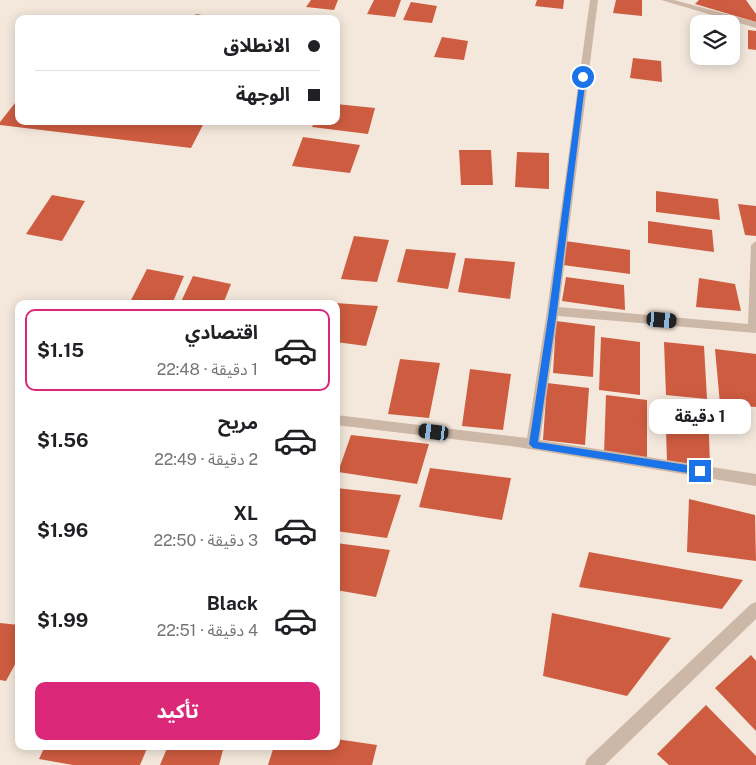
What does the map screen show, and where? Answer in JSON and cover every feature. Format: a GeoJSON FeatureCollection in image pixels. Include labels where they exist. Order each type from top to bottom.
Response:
{"type":"FeatureCollection","features":[{"type":"Feature","properties":{"kind":"street"},"geometry":{"type":"LineString","coordinates":[[533,444],[553,311],[594,0]]}},
{"type":"Feature","properties":{"kind":"street"},"geometry":{"type":"LineString","coordinates":[[665,0],[756,25]]}},
{"type":"Feature","properties":{"kind":"street"},"geometry":{"type":"LineString","coordinates":[[553,311],[755,329],[756,245]]}},
{"type":"Feature","properties":{"kind":"street"},"geometry":{"type":"LineString","coordinates":[[340,420],[533,444],[756,480]]}},
{"type":"Feature","properties":{"kind":"street"},"geometry":{"type":"LineString","coordinates":[[593,765],[756,609]]}},
{"type":"Feature","properties":{"kind":"building"},"geometry":{"type":"Polygon","coordinates":[[[311,0],[338,0],[334,10],[306,7],[311,0]]]}},
{"type":"Feature","properties":{"kind":"building"},"geometry":{"type":"Polygon","coordinates":[[[374,0],[401,0],[395,17],[367,14],[374,0]]]}},
{"type":"Feature","properties":{"kind":"building"},"geometry":{"type":"Polygon","coordinates":[[[537,0],[564,0],[563,9],[535,6],[537,0]]]}},
{"type":"Feature","properties":{"kind":"building"},"geometry":{"type":"Polygon","coordinates":[[[616,0],[642,0],[642,16],[613,13],[616,0]]]}},
{"type":"Feature","properties":{"kind":"building"},"geometry":{"type":"Polygon","coordinates":[[[699,0],[746,0],[756,14],[756,22],[740,17],[740,15],[732,15],[695,4],[699,0]]]}},
{"type":"Feature","properties":{"kind":"building"},"geometry":{"type":"Polygon","coordinates":[[[411,2],[437,6],[432,23],[403,20],[411,2]]]}},
{"type":"Feature","properties":{"kind":"building"},"geometry":{"type":"Polygon","coordinates":[[[748,30],[756,31],[756,50],[748,49],[748,30]]]}},
{"type":"Feature","properties":{"kind":"building"},"geometry":{"type":"Polygon","coordinates":[[[442,37],[468,41],[464,60],[434,57],[442,37]]]}},
{"type":"Feature","properties":{"kind":"building"},"geometry":{"type":"Polygon","coordinates":[[[633,58],[661,61],[662,82],[630,78],[633,58]]]}},
{"type":"Feature","properties":{"kind":"building"},"geometry":{"type":"Polygon","coordinates":[[[15,103],[15,125],[203,125],[191,148],[0,125],[0,122],[15,103]]]}},
{"type":"Feature","properties":{"kind":"building"},"geometry":{"type":"Polygon","coordinates":[[[340,104],[375,108],[368,134],[312,127],[313,125],[340,125],[340,104]]]}},
{"type":"Feature","properties":{"kind":"building"},"geometry":{"type":"Polygon","coordinates":[[[303,137],[360,145],[350,173],[292,166],[303,137]]]}},
{"type":"Feature","properties":{"kind":"building"},"geometry":{"type":"Polygon","coordinates":[[[459,150],[491,150],[493,185],[461,185],[459,150]]]}},
{"type":"Feature","properties":{"kind":"building"},"geometry":{"type":"Polygon","coordinates":[[[517,152],[549,153],[549,189],[515,187],[517,152]]]}},
{"type":"Feature","properties":{"kind":"building"},"geometry":{"type":"Polygon","coordinates":[[[656,191],[718,199],[720,220],[656,212],[656,191]]]}},
{"type":"Feature","properties":{"kind":"building"},"geometry":{"type":"Polygon","coordinates":[[[52,195],[85,201],[62,241],[26,234],[52,195]]]}},
{"type":"Feature","properties":{"kind":"building"},"geometry":{"type":"Polygon","coordinates":[[[738,204],[756,206],[756,236],[745,235],[738,204]]]}},
{"type":"Feature","properties":{"kind":"building"},"geometry":{"type":"Polygon","coordinates":[[[648,221],[712,230],[714,252],[648,243],[648,221]]]}},
{"type":"Feature","properties":{"kind":"building"},"geometry":{"type":"Polygon","coordinates":[[[354,236],[389,240],[377,282],[341,279],[354,236]]]}},
{"type":"Feature","properties":{"kind":"building"},"geometry":{"type":"Polygon","coordinates":[[[565,241],[630,250],[630,274],[563,265],[565,241]]]}},
{"type":"Feature","properties":{"kind":"building"},"geometry":{"type":"Polygon","coordinates":[[[406,249],[456,253],[448,289],[397,282],[406,249]]]}},
{"type":"Feature","properties":{"kind":"building"},"geometry":{"type":"Polygon","coordinates":[[[465,258],[515,262],[510,299],[458,292],[465,258]]]}},
{"type":"Feature","properties":{"kind":"building"},"geometry":{"type":"Polygon","coordinates":[[[147,269],[184,276],[174,300],[131,300],[147,269]]]}},
{"type":"Feature","properties":{"kind":"building"},"geometry":{"type":"Polygon","coordinates":[[[193,276],[231,284],[225,300],[182,300],[193,276]]]}},
{"type":"Feature","properties":{"kind":"building"},"geometry":{"type":"Polygon","coordinates":[[[566,277],[624,285],[625,310],[562,301],[566,277]]]}},
{"type":"Feature","properties":{"kind":"building"},"geometry":{"type":"Polygon","coordinates":[[[699,278],[735,284],[741,311],[696,307],[699,278]]]}},
{"type":"Feature","properties":{"kind":"building"},"geometry":{"type":"Polygon","coordinates":[[[340,303],[378,306],[366,346],[340,343],[340,303]]]}},
{"type":"Feature","properties":{"kind":"building"},"geometry":{"type":"Polygon","coordinates":[[[556,321],[595,326],[593,377],[553,373],[556,321]]]}},
{"type":"Feature","properties":{"kind":"building"},"geometry":{"type":"Polygon","coordinates":[[[601,337],[640,342],[640,395],[599,390],[601,337]]]}},
{"type":"Feature","properties":{"kind":"building"},"geometry":{"type":"Polygon","coordinates":[[[664,342],[704,346],[707,399],[666,395],[664,342]]]}},
{"type":"Feature","properties":{"kind":"building"},"geometry":{"type":"Polygon","coordinates":[[[715,349],[756,354],[756,407],[720,404],[715,349]]]}},
{"type":"Feature","properties":{"kind":"building"},"geometry":{"type":"Polygon","coordinates":[[[400,359],[440,363],[429,418],[388,414],[400,359]]]}},
{"type":"Feature","properties":{"kind":"building"},"geometry":{"type":"Polygon","coordinates":[[[470,369],[511,374],[503,430],[462,426],[470,369]]]}},
{"type":"Feature","properties":{"kind":"building"},"geometry":{"type":"Polygon","coordinates":[[[547,383],[589,388],[585,445],[543,440],[547,383]]]}},
{"type":"Feature","properties":{"kind":"building"},"geometry":{"type":"Polygon","coordinates":[[[606,395],[647,400],[647,459],[604,454],[606,395]]]}},
{"type":"Feature","properties":{"kind":"building"},"geometry":{"type":"Polygon","coordinates":[[[665,401],[708,406],[710,466],[667,461],[665,401]]]}},
{"type":"Feature","properties":{"kind":"building"},"geometry":{"type":"Polygon","coordinates":[[[351,435],[429,444],[417,484],[340,472],[340,466],[351,435]]]}},
{"type":"Feature","properties":{"kind":"building"},"geometry":{"type":"Polygon","coordinates":[[[430,468],[511,478],[502,520],[419,507],[430,468]]]}},
{"type":"Feature","properties":{"kind":"building"},"geometry":{"type":"Polygon","coordinates":[[[340,488],[401,495],[387,538],[340,532],[340,488]]]}},
{"type":"Feature","properties":{"kind":"building"},"geometry":{"type":"Polygon","coordinates":[[[689,499],[755,515],[756,561],[687,552],[689,499]]]}},
{"type":"Feature","properties":{"kind":"building"},"geometry":{"type":"Polygon","coordinates":[[[340,544],[390,550],[376,597],[340,591],[340,544]]]}},
{"type":"Feature","properties":{"kind":"building"},"geometry":{"type":"Polygon","coordinates":[[[589,552],[743,580],[722,609],[579,587],[589,552]]]}},
{"type":"Feature","properties":{"kind":"building"},"geometry":{"type":"Polygon","coordinates":[[[552,613],[671,638],[627,696],[543,676],[552,613]]]}},
{"type":"Feature","properties":{"kind":"building"},"geometry":{"type":"Polygon","coordinates":[[[0,623],[15,625],[15,664],[6,681],[0,680],[0,623]]]}},
{"type":"Feature","properties":{"kind":"building"},"geometry":{"type":"Polygon","coordinates":[[[751,655],[756,661],[756,731],[715,688],[751,655]]]}},
{"type":"Feature","properties":{"kind":"building"},"geometry":{"type":"Polygon","coordinates":[[[706,705],[756,756],[756,765],[669,765],[657,754],[706,705]]]}},
{"type":"Feature","properties":{"kind":"building"},"geometry":{"type":"Polygon","coordinates":[[[340,740],[377,745],[372,765],[268,765],[273,750],[340,750],[340,740]]]}},
{"type":"Feature","properties":{"kind":"building"},"geometry":{"type":"Polygon","coordinates":[[[43,750],[146,750],[140,765],[73,765],[39,759],[43,750]]]}},
{"type":"Feature","properties":{"kind":"building"},"geometry":{"type":"Polygon","coordinates":[[[166,750],[223,750],[219,765],[160,765],[166,750]]]}},
{"type":"Feature","properties":{"kind":"route"},"geometry":{"type":"LineString","coordinates":[[583,77],[553,311],[533,444],[700,471]]}}]}
